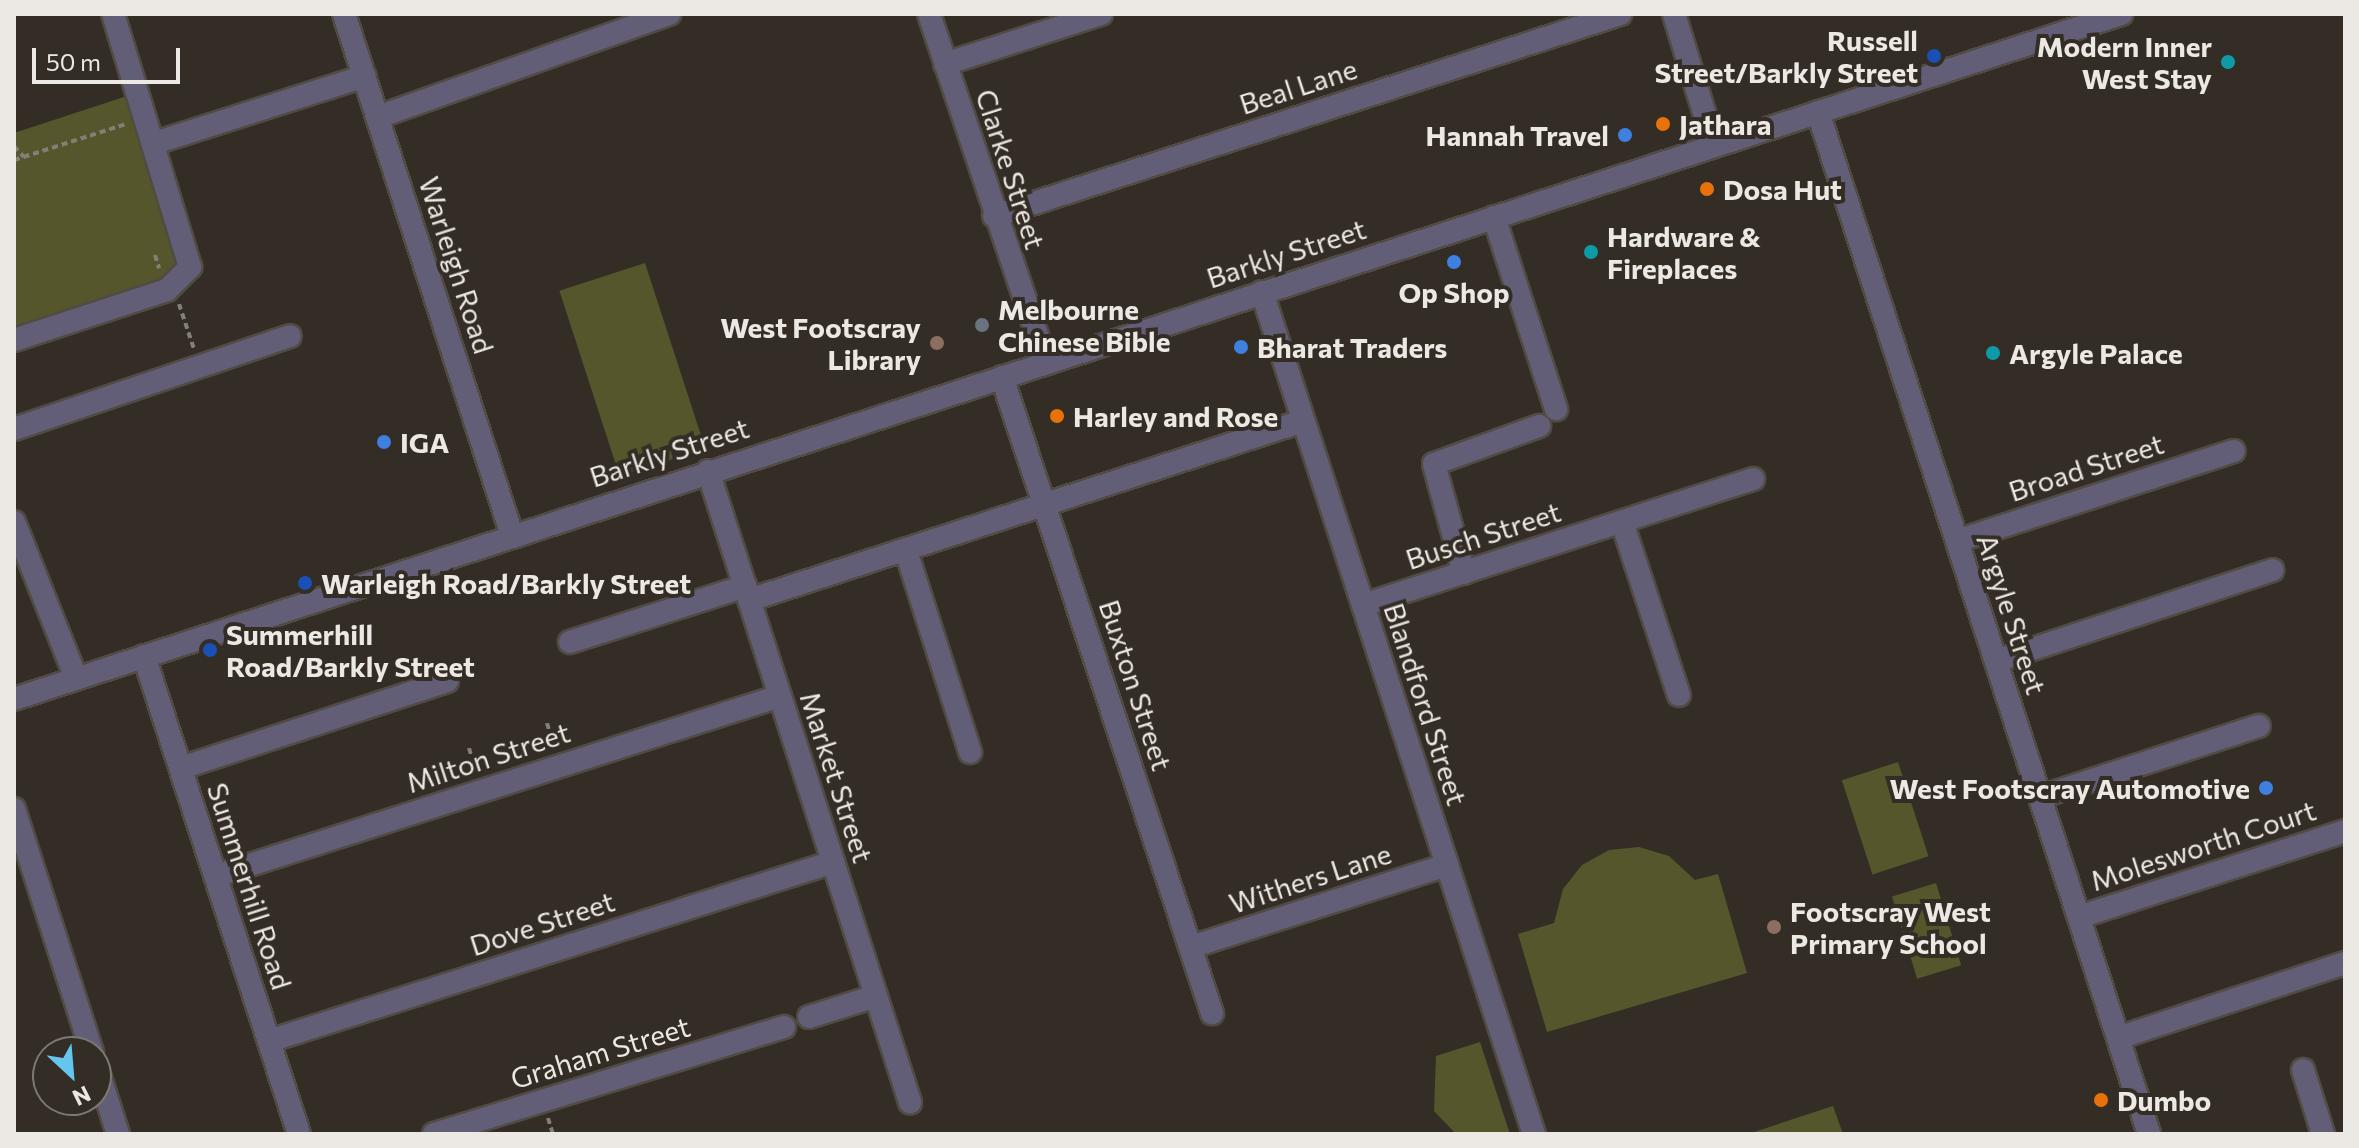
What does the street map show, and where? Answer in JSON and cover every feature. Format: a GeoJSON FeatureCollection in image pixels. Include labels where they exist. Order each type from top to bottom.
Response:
{"type":"FeatureCollection","features":[{"type":"Feature","properties":{"kind":"street"},"geometry":{"type":"LineString","coordinates":[[14,340],[173,287],[191,260],[113,14]]}},
{"type":"Feature","properties":{"kind":"street","name":"Warleigh Road"},"geometry":{"type":"LineString","coordinates":[[344,14],[512,535]]}},
{"type":"Feature","properties":{"kind":"street"},"geometry":{"type":"LineString","coordinates":[[378,117],[669,14]]}},
{"type":"Feature","properties":{"kind":"street","name":"Clarke Street"},"geometry":{"type":"LineString","coordinates":[[929,14],[1022,303],[1039,341]]}},
{"type":"Feature","properties":{"kind":"street"},"geometry":{"type":"LineString","coordinates":[[945,64],[1101,14]]}},
{"type":"Feature","properties":{"kind":"street","name":"Beal Lane"},"geometry":{"type":"LineString","coordinates":[[994,216],[1620,14]]}},
{"type":"Feature","properties":{"kind":"street"},"geometry":{"type":"LineString","coordinates":[[1674,14],[1714,145]]}},
{"type":"Feature","properties":{"kind":"street","name":"Barkly Street"},"geometry":{"type":"LineString","coordinates":[[14,699],[2121,14]]}},
{"type":"Feature","properties":{"kind":"street"},"geometry":{"type":"LineString","coordinates":[[155,143],[365,76]]}},
{"type":"Feature","properties":{"kind":"street","name":"Argyle Street"},"geometry":{"type":"LineString","coordinates":[[1818,112],[2149,1134]]}},
{"type":"Feature","properties":{"kind":"street"},"geometry":{"type":"LineString","coordinates":[[1494,217],[1556,409]]}},
{"type":"Feature","properties":{"kind":"street","name":"Blandford Street"},"geometry":{"type":"LineString","coordinates":[[1262,292],[1534,1134]]}},
{"type":"Feature","properties":{"kind":"street"},"geometry":{"type":"LineString","coordinates":[[14,429],[290,336]]}},
{"type":"Feature","properties":{"kind":"street","name":"Buxton Street"},"geometry":{"type":"LineString","coordinates":[[1002,377],[1212,1013]]}},
{"type":"Feature","properties":{"kind":"street"},"geometry":{"type":"LineString","coordinates":[[570,642],[906,551],[1303,421]]}},
{"type":"Feature","properties":{"kind":"street"},"geometry":{"type":"LineString","coordinates":[[1464,573],[1434,464],[1539,426]]}},
{"type":"Feature","properties":{"kind":"street","name":"Broad Street"},"geometry":{"type":"LineString","coordinates":[[1957,541],[2234,451]]}},
{"type":"Feature","properties":{"kind":"street","name":"Market Street"},"geometry":{"type":"LineString","coordinates":[[708,471],[910,1102]]}},
{"type":"Feature","properties":{"kind":"street","name":"Busch Street"},"geometry":{"type":"LineString","coordinates":[[1363,605],[1753,479]]}},
{"type":"Feature","properties":{"kind":"street"},"geometry":{"type":"LineString","coordinates":[[14,522],[37,593],[76,678]]}},
{"type":"Feature","properties":{"kind":"street"},"geometry":{"type":"LineString","coordinates":[[1622,522],[1679,695]]}},
{"type":"Feature","properties":{"kind":"street"},"geometry":{"type":"LineString","coordinates":[[906,551],[970,752]]}},
{"type":"Feature","properties":{"kind":"street"},"geometry":{"type":"LineString","coordinates":[[1996,661],[2272,570]]}},
{"type":"Feature","properties":{"kind":"street","name":"Summerhill Road"},"geometry":{"type":"LineString","coordinates":[[144,656],[299,1134]]}},
{"type":"Feature","properties":{"kind":"street"},"geometry":{"type":"LineString","coordinates":[[181,768],[447,681]]}},
{"type":"Feature","properties":{"kind":"street","name":"Milton Street"},"geometry":{"type":"LineString","coordinates":[[215,876],[780,696]]}},
{"type":"Feature","properties":{"kind":"street"},"geometry":{"type":"LineString","coordinates":[[2040,797],[2259,726]]}},
{"type":"Feature","properties":{"kind":"street"},"geometry":{"type":"LineString","coordinates":[[14,809],[87,1036]]}},
{"type":"Feature","properties":{"kind":"street","name":"Molesworth Court"},"geometry":{"type":"LineString","coordinates":[[2079,917],[2345,831]]}},
{"type":"Feature","properties":{"kind":"street","name":"Dove Street"},"geometry":{"type":"LineString","coordinates":[[269,1041],[833,862]]}},
{"type":"Feature","properties":{"kind":"street","name":"Withers Lane"},"geometry":{"type":"LineString","coordinates":[[1191,947],[1447,865]]}},
{"type":"Feature","properties":{"kind":"street"},"geometry":{"type":"LineString","coordinates":[[2118,1038],[2345,963]]}},
{"type":"Feature","properties":{"kind":"street"},"geometry":{"type":"LineString","coordinates":[[809,1017],[876,996]]}},
{"type":"Feature","properties":{"kind":"street","name":"Graham Street"},"geometry":{"type":"LineString","coordinates":[[434,1134],[784,1027]]}},
{"type":"Feature","properties":{"kind":"street"},"geometry":{"type":"LineString","coordinates":[[2303,1070],[2323,1134]]}},
{"type":"Feature","properties":{"kind":"path"},"geometry":{"type":"LineString","coordinates":[[14,160],[128,123]]}},
{"type":"Feature","properties":{"kind":"path"},"geometry":{"type":"LineString","coordinates":[[14,146],[24,157]]}},
{"type":"Feature","properties":{"kind":"path"},"geometry":{"type":"LineString","coordinates":[[173,287],[199,366]]}},
{"type":"Feature","properties":{"kind":"shaded area"},"geometry":{"type":"Polygon","coordinates":[[[127,96],[176,266],[161,281],[14,329],[14,133],[127,96]]]}},
{"type":"Feature","properties":{"kind":"shaded area"},"geometry":{"type":"Polygon","coordinates":[[[645,263],[705,448],[620,476],[559,291],[645,263]]]}},
{"type":"Feature","properties":{"kind":"shaded area"},"geometry":{"type":"Polygon","coordinates":[[[1898,762],[1929,856],[1872,874],[1842,780],[1898,762]]]}},
{"type":"Feature","properties":{"kind":"shaded area"},"geometry":{"type":"Polygon","coordinates":[[[1639,847],[1669,856],[1695,880],[1718,874],[1747,973],[1547,1032],[1518,934],[1554,923],[1563,889],[1582,865],[1609,850],[1639,847]]]}},
{"type":"Feature","properties":{"kind":"shaded area"},"geometry":{"type":"Polygon","coordinates":[[[1936,883],[1961,965],[1917,979],[1892,896],[1936,883]]]}},
{"type":"Feature","properties":{"kind":"shaded area"},"geometry":{"type":"Polygon","coordinates":[[[1480,1042],[1510,1134],[1456,1134],[1434,1111],[1436,1056],[1480,1042]]]}},
{"type":"Feature","properties":{"kind":"shaded area"},"geometry":{"type":"Polygon","coordinates":[[[1833,1106],[1843,1134],[1748,1134],[1833,1106]]]}},
{"type":"Feature","properties":{"kind":"place","name":"Russell Street/Barkly Street"},"geometry":{"type":"Point","coordinates":[1934,56]}},
{"type":"Feature","properties":{"kind":"place","name":"Modern Inner West Stay"},"geometry":{"type":"Point","coordinates":[2228,62]}},
{"type":"Feature","properties":{"kind":"place","name":"Jathara"},"geometry":{"type":"Point","coordinates":[1663,124]}},
{"type":"Feature","properties":{"kind":"place","name":"Hannah Travel"},"geometry":{"type":"Point","coordinates":[1625,135]}},
{"type":"Feature","properties":{"kind":"place","name":"Dosa Hut"},"geometry":{"type":"Point","coordinates":[1707,189]}},
{"type":"Feature","properties":{"kind":"place","name":"Hardware & Fireplaces"},"geometry":{"type":"Point","coordinates":[1591,252]}},
{"type":"Feature","properties":{"kind":"place","name":"Op Shop"},"geometry":{"type":"Point","coordinates":[1454,262]}},
{"type":"Feature","properties":{"kind":"place","name":"Melbourne Chinese Bible"},"geometry":{"type":"Point","coordinates":[982,325]}},
{"type":"Feature","properties":{"kind":"place","name":"West Footscray Library"},"geometry":{"type":"Point","coordinates":[937,343]}},
{"type":"Feature","properties":{"kind":"place","name":"Bharat Traders"},"geometry":{"type":"Point","coordinates":[1241,347]}},
{"type":"Feature","properties":{"kind":"place","name":"Argyle Palace"},"geometry":{"type":"Point","coordinates":[1993,353]}},
{"type":"Feature","properties":{"kind":"place","name":"Harley and Rose"},"geometry":{"type":"Point","coordinates":[1057,416]}},
{"type":"Feature","properties":{"kind":"place","name":"IGA"},"geometry":{"type":"Point","coordinates":[384,442]}},
{"type":"Feature","properties":{"kind":"place","name":"Warleigh Road/Barkly Street"},"geometry":{"type":"Point","coordinates":[305,583]}},
{"type":"Feature","properties":{"kind":"place","name":"Summerhill Road/Barkly Street"},"geometry":{"type":"Point","coordinates":[210,650]}},
{"type":"Feature","properties":{"kind":"place","name":"West Footscray Automotive"},"geometry":{"type":"Point","coordinates":[2266,788]}},
{"type":"Feature","properties":{"kind":"place","name":"Footscray West Primary School"},"geometry":{"type":"Point","coordinates":[1774,927]}},
{"type":"Feature","properties":{"kind":"place","name":"Dumbo"},"geometry":{"type":"Point","coordinates":[2101,1100]}}]}
